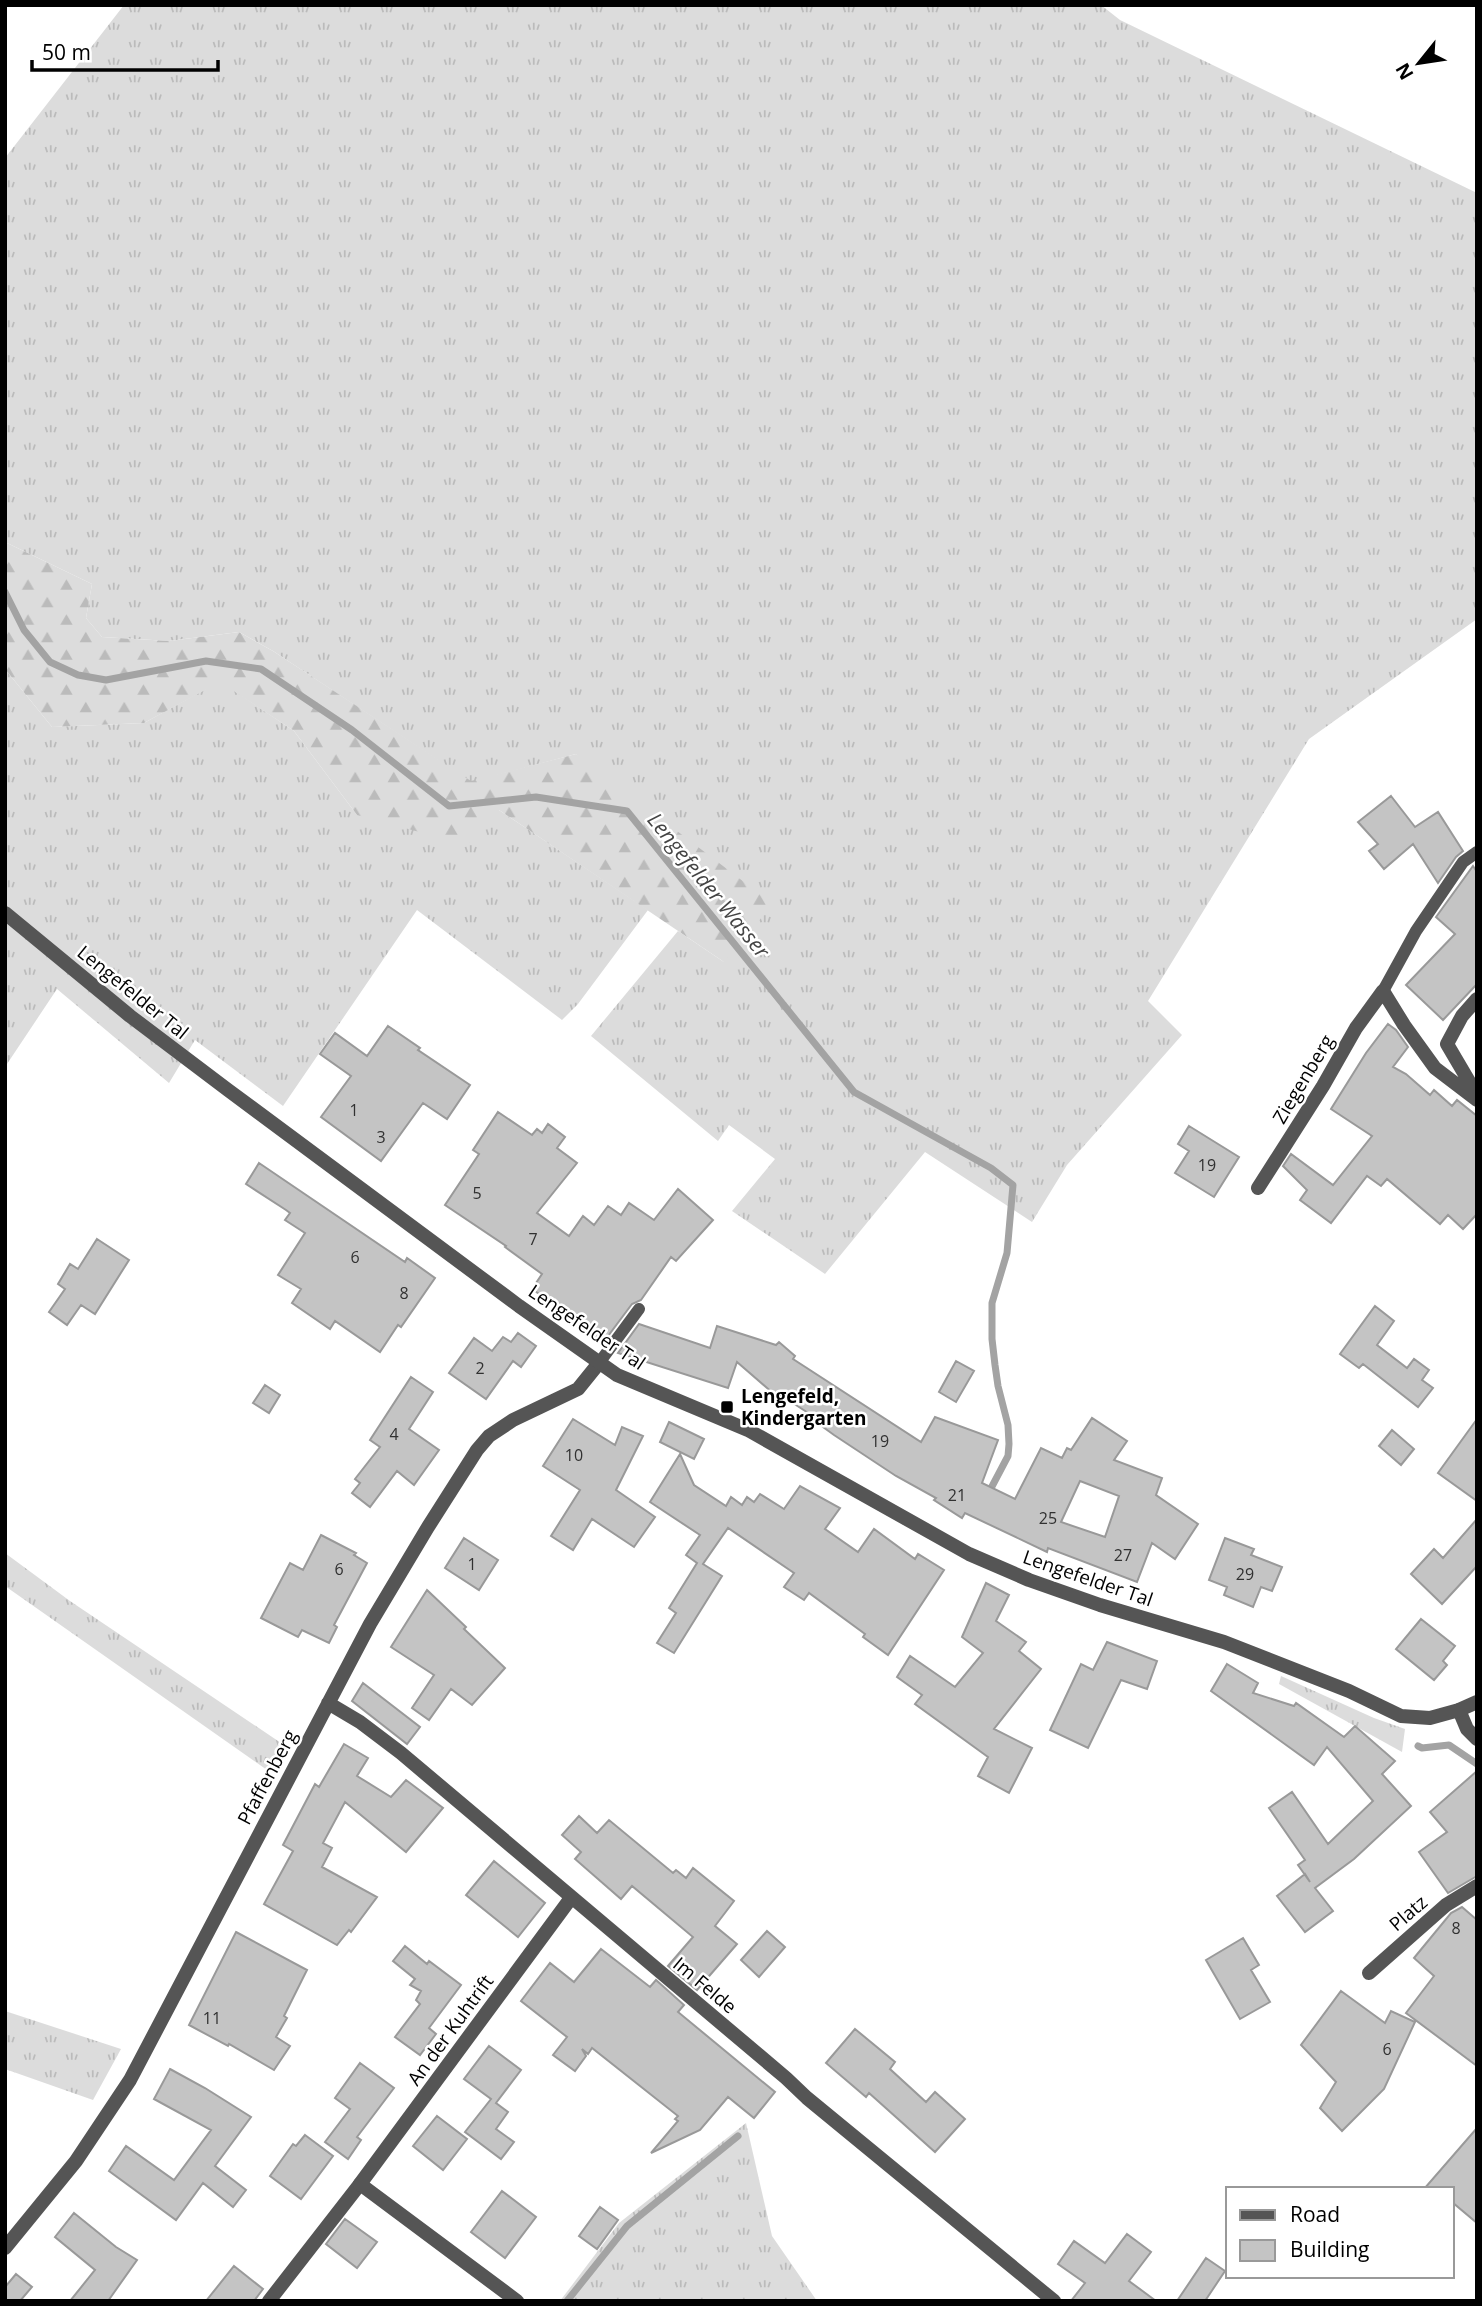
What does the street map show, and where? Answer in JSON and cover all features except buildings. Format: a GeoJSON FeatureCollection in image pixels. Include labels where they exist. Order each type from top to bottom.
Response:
{"type":"FeatureCollection","features":[{"type":"Feature","properties":{"kind":"street","name":"Lengefelder Tal"},"geometry":{"type":"LineString","coordinates":[[5,913],[130,1016],[228,1090],[599,1363],[634,1384],[748,1430],[952,1544],[1010,1573],[1100,1605],[1224,1643],[1349,1691],[1401,1716],[1430,1718],[1477,1702]]}},
{"type":"Feature","properties":{"kind":"street"},"geometry":{"type":"LineString","coordinates":[[1383,991],[1435,1068],[1477,1097]]}},
{"type":"Feature","properties":{"kind":"street","name":"Ziegenberg"},"geometry":{"type":"LineString","coordinates":[[1258,1188],[1323,1086],[1356,1028],[1383,991]]}},
{"type":"Feature","properties":{"kind":"street"},"geometry":{"type":"LineString","coordinates":[[1477,999],[1462,1016],[1447,1044],[1477,1097]]}},
{"type":"Feature","properties":{"kind":"street","name":"Pfaffenberg"},"geometry":{"type":"LineString","coordinates":[[5,2248],[76,2161],[130,2080],[382,1602],[482,1443],[519,1416],[575,1391],[584,1384],[599,1363]]}},
{"type":"Feature","properties":{"kind":"street","name":"Im Felde"},"geometry":{"type":"LineString","coordinates":[[328,1703],[360,1722],[401,1753],[807,2098],[1054,2301]]}},
{"type":"Feature","properties":{"kind":"street"},"geometry":{"type":"LineString","coordinates":[[1459,1710],[1466,1727],[1477,1739]]}},
{"type":"Feature","properties":{"kind":"street","name":"Platz"},"geometry":{"type":"LineString","coordinates":[[1369,1973],[1446,1905],[1477,1886]]}},
{"type":"Feature","properties":{"kind":"street","name":"An der Kuhtrift"},"geometry":{"type":"LineString","coordinates":[[269,2301],[360,2184],[571,1898]]}},
{"type":"Feature","properties":{"kind":"street"},"geometry":{"type":"LineString","coordinates":[[360,2184],[517,2301]]}},
{"type":"Feature","properties":{"kind":"lane","name":"Ziegenberg"},"geometry":{"type":"LineString","coordinates":[[1383,991],[1416,931],[1463,862],[1477,852]]}},
{"type":"Feature","properties":{"kind":"lane"},"geometry":{"type":"LineString","coordinates":[[599,1363],[639,1309]]}},
{"type":"Feature","properties":{"kind":"green space"},"geometry":{"type":"Polygon","coordinates":[[[124,5],[1101,5],[1120,20],[1477,193],[1477,619],[1309,739],[1148,1001],[1182,1035],[1067,1165],[1032,1222],[925,1152],[825,1274],[732,1211],[775,1159],[729,1125],[718,1141],[591,1036],[678,931],[724,962],[576,754],[471,782],[273,651],[239,632],[169,641],[102,637],[86,618],[92,584],[5,542],[5,158],[124,5]]]}},
{"type":"Feature","properties":{"kind":"green space"},"geometry":{"type":"Polygon","coordinates":[[[5,542],[92,584],[86,618],[102,637],[169,641],[239,632],[273,651],[471,781],[576,754],[773,904],[724,962],[499,810],[467,845],[357,815],[294,731],[220,682],[144,723],[52,727],[5,669],[5,542]]]}},
{"type":"Feature","properties":{"kind":"green space"},"geometry":{"type":"Polygon","coordinates":[[[5,669],[52,727],[144,723],[220,681],[294,731],[357,815],[499,810],[648,910],[578,1004],[562,1020],[417,910],[283,1106],[195,1040],[169,1083],[57,989],[5,1067],[5,669]]]}},
{"type":"Feature","properties":{"kind":"green space"},"geometry":{"type":"Polygon","coordinates":[[[5,1553],[70,1601],[281,1743],[267,1770],[5,1586],[5,1553]]]}},
{"type":"Feature","properties":{"kind":"green space"},"geometry":{"type":"Polygon","coordinates":[[[1281,1676],[1405,1729],[1402,1752],[1279,1684],[1281,1676]]]}},
{"type":"Feature","properties":{"kind":"green space"},"geometry":{"type":"Polygon","coordinates":[[[5,2011],[121,2049],[93,2100],[5,2069],[5,2011]]]}},
{"type":"Feature","properties":{"kind":"green space"},"geometry":{"type":"Polygon","coordinates":[[[746,2123],[772,2236],[817,2301],[560,2301],[619,2223],[746,2123]]]}},
{"type":"Feature","properties":{"kind":"waterway","name":"Lengefelder Wasser"},"geometry":{"type":"LineString","coordinates":[[5,592],[24,630],[50,662],[78,675],[106,680],[206,661],[261,669],[352,730],[449,806],[536,797],[627,811],[854,1092],[991,1168],[1013,1185],[1007,1253],[992,1303],[995,1365],[1008,1425],[1009,1444],[1008,1456],[988,1494]]}},
{"type":"Feature","properties":{"kind":"waterway","name":"Lengefelder Wasser"},"geometry":{"type":"LineString","coordinates":[[1418,1746],[1422,1748],[1449,1745],[1477,1764]]}},
{"type":"Feature","properties":{"kind":"waterway"},"geometry":{"type":"LineString","coordinates":[[567,2301],[627,2226],[738,2136]]}},
{"type":"Feature","properties":{"kind":"place","name":"Lengefeld, Kindergarten"},"geometry":{"type":"Point","coordinates":[727,1407]}}]}
